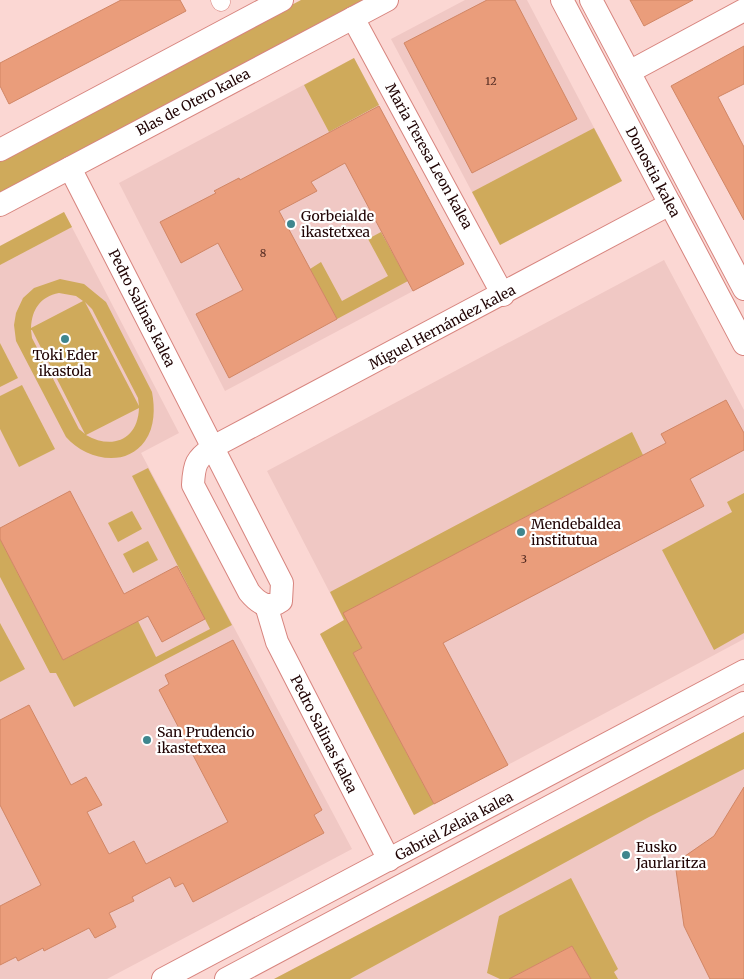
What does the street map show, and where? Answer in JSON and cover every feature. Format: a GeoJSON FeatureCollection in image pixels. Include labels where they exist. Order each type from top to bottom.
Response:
{"type":"FeatureCollection","features":[{"type":"Feature","properties":{"kind":"street"},"geometry":{"type":"LineString","coordinates":[[0,150],[282,0]]}},
{"type":"Feature","properties":{"kind":"street","name":"Blas de Otero kalea"},"geometry":{"type":"LineString","coordinates":[[0,205],[387,0]]}},
{"type":"Feature","properties":{"kind":"street","name":"Donostia kalea"},"geometry":{"type":"LineString","coordinates":[[562,0],[744,344]]}},
{"type":"Feature","properties":{"kind":"street","name":"Donostia kalea"},"geometry":{"type":"LineString","coordinates":[[591,0],[744,290]]}},
{"type":"Feature","properties":{"kind":"street"},"geometry":{"type":"LineString","coordinates":[[629,72],[744,10]]}},
{"type":"Feature","properties":{"kind":"street","name":"Maria Teresa Leon kalea"},"geometry":{"type":"LineString","coordinates":[[352,18],[503,295]]}},
{"type":"Feature","properties":{"kind":"street","name":"Pedro Salinas kalea"},"geometry":{"type":"LineString","coordinates":[[70,168],[282,583],[281,601],[275,605],[266,605],[276,642],[388,860]]}},
{"type":"Feature","properties":{"kind":"street","name":"Miguel Hernández kalea"},"geometry":{"type":"LineString","coordinates":[[213,447],[503,295],[670,204]]}},
{"type":"Feature","properties":{"kind":"street"},"geometry":{"type":"LineString","coordinates":[[213,447],[199,457],[194,470],[193,485],[250,592],[257,602],[266,605]]}},
{"type":"Feature","properties":{"kind":"street","name":"Gabriel Zelaia kalea"},"geometry":{"type":"LineString","coordinates":[[163,979],[744,671]]}},
{"type":"Feature","properties":{"kind":"street","name":"Gabriel Zelaia kalea"},"geometry":{"type":"LineString","coordinates":[[226,979],[744,703]]}},
{"type":"Feature","properties":{"kind":"shaded area"},"geometry":{"type":"Polygon","coordinates":[[[301,0],[367,0],[0,193],[0,159],[301,0]]]}},
{"type":"Feature","properties":{"kind":"shaded area"},"geometry":{"type":"Polygon","coordinates":[[[465,0],[527,0],[622,181],[500,245],[391,39],[465,0]]]}},
{"type":"Feature","properties":{"kind":"shaded area","name":"Gorbeialde ikastetxea"},"geometry":{"type":"Polygon","coordinates":[[[354,58],[464,264],[225,391],[119,183],[354,58]]]}},
{"type":"Feature","properties":{"kind":"shaded area"},"geometry":{"type":"Polygon","coordinates":[[[354,58],[379,105],[329,132],[304,85],[354,58]]]}},
{"type":"Feature","properties":{"kind":"shaded area"},"geometry":{"type":"Polygon","coordinates":[[[594,128],[622,181],[500,245],[472,192],[594,128]]]}},
{"type":"Feature","properties":{"kind":"shaded area","name":"San Prudencio ikastetxea"},"geometry":{"type":"Polygon","coordinates":[[[64,212],[179,433],[141,453],[352,849],[107,979],[0,979],[0,246],[64,212]]]}},
{"type":"Feature","properties":{"kind":"shaded area"},"geometry":{"type":"Polygon","coordinates":[[[64,212],[72,227],[0,265],[0,246],[64,212]]]}},
{"type":"Feature","properties":{"kind":"shaded area"},"geometry":{"type":"Polygon","coordinates":[[[381,232],[408,281],[337,319],[310,269],[321,262],[342,301],[388,276],[368,239],[381,232]]]}},
{"type":"Feature","properties":{"kind":"shaded area","name":"Mendebaldea institutua"},"geometry":{"type":"Polygon","coordinates":[[[664,260],[744,410],[744,639],[414,815],[320,634],[344,620],[267,471],[664,260]]]}},
{"type":"Feature","properties":{"kind":"shaded area"},"geometry":{"type":"Polygon","coordinates":[[[60,279],[84,284],[106,302],[152,392],[154,411],[151,430],[137,450],[116,458],[105,458],[84,451],[66,437],[16,341],[14,325],[16,313],[23,298],[34,288],[60,279]],[[59,293],[52,295],[38,305],[33,315],[31,328],[83,301],[76,296],[59,293]],[[85,302],[139,406],[138,398],[92,309],[85,302]],[[31,330],[32,338],[79,429],[85,434],[31,330]],[[139,408],[86,435],[105,442],[122,439],[129,435],[134,428],[138,419],[139,408]]]}},
{"type":"Feature","properties":{"kind":"shaded area"},"geometry":{"type":"Polygon","coordinates":[[[0,343],[18,378],[0,387],[0,343]]]}},
{"type":"Feature","properties":{"kind":"shaded area"},"geometry":{"type":"Polygon","coordinates":[[[22,385],[55,449],[19,467],[0,429],[0,396],[22,385]]]}},
{"type":"Feature","properties":{"kind":"shaded area"},"geometry":{"type":"Polygon","coordinates":[[[632,432],[643,455],[344,613],[362,648],[353,653],[434,804],[414,815],[320,634],[344,620],[330,592],[632,432]]]}},
{"type":"Feature","properties":{"kind":"shaded area"},"geometry":{"type":"Polygon","coordinates":[[[148,468],[232,625],[74,707],[56,673],[50,673],[0,577],[0,539],[63,660],[138,621],[156,657],[210,629],[132,476],[148,468]]]}},
{"type":"Feature","properties":{"kind":"shaded area"},"geometry":{"type":"Polygon","coordinates":[[[744,493],[744,633],[714,650],[662,550],[732,512],[727,502],[744,493]]]}},
{"type":"Feature","properties":{"kind":"shaded area"},"geometry":{"type":"Polygon","coordinates":[[[132,511],[142,529],[118,542],[108,523],[132,511]]]}},
{"type":"Feature","properties":{"kind":"shaded area"},"geometry":{"type":"Polygon","coordinates":[[[148,541],[158,560],[133,573],[123,554],[148,541]]]}},
{"type":"Feature","properties":{"kind":"shaded area"},"geometry":{"type":"Polygon","coordinates":[[[0,623],[25,669],[0,682],[0,623]]]}},
{"type":"Feature","properties":{"kind":"shaded area","name":"Eusko Jaurlaritza"},"geometry":{"type":"Polygon","coordinates":[[[744,732],[744,979],[274,979],[744,732]]]}},
{"type":"Feature","properties":{"kind":"shaded area"},"geometry":{"type":"Polygon","coordinates":[[[744,732],[744,769],[649,817],[350,979],[274,979],[744,732]]]}},
{"type":"Feature","properties":{"kind":"shaded area"},"geometry":{"type":"Polygon","coordinates":[[[571,878],[618,969],[614,972],[618,979],[591,979],[572,946],[509,979],[500,979],[487,973],[499,916],[571,878]]]}},
{"type":"Feature","properties":{"kind":"building"},"geometry":{"type":"Polygon","coordinates":[[[121,0],[180,0],[186,11],[9,104],[0,86],[0,63],[121,0]]]}},
{"type":"Feature","properties":{"kind":"building"},"geometry":{"type":"Polygon","coordinates":[[[487,0],[515,0],[577,119],[472,173],[404,43],[487,0]]]}},
{"type":"Feature","properties":{"kind":"building"},"geometry":{"type":"Polygon","coordinates":[[[630,0],[693,0],[644,26],[630,0]]]}},
{"type":"Feature","properties":{"kind":"building"},"geometry":{"type":"Polygon","coordinates":[[[744,46],[744,84],[718,97],[744,147],[744,220],[671,86],[744,46]]]}},
{"type":"Feature","properties":{"kind":"building"},"geometry":{"type":"Polygon","coordinates":[[[379,106],[464,264],[413,291],[345,163],[311,182],[317,191],[279,211],[337,319],[229,378],[196,314],[243,290],[218,243],[181,263],[160,222],[216,193],[214,191],[239,178],[240,180],[379,106]]]}},
{"type":"Feature","properties":{"kind":"building"},"geometry":{"type":"Polygon","coordinates":[[[726,400],[744,433],[744,450],[690,479],[704,506],[443,643],[508,765],[434,804],[353,653],[362,648],[343,613],[666,443],[661,434],[726,400]]]}},
{"type":"Feature","properties":{"kind":"building"},"geometry":{"type":"Polygon","coordinates":[[[70,491],[124,594],[177,566],[205,619],[162,642],[148,616],[63,660],[0,539],[0,528],[70,491]]]}},
{"type":"Feature","properties":{"kind":"building"},"geometry":{"type":"Polygon","coordinates":[[[233,640],[322,810],[314,815],[324,833],[193,902],[183,883],[175,887],[170,877],[132,897],[134,901],[109,913],[116,927],[95,938],[89,928],[44,951],[43,948],[18,961],[16,957],[0,965],[0,906],[41,885],[0,805],[0,720],[29,705],[71,785],[86,777],[102,805],[87,812],[109,854],[134,841],[146,864],[228,822],[159,690],[169,684],[165,675],[233,640]]]}},
{"type":"Feature","properties":{"kind":"building"},"geometry":{"type":"Polygon","coordinates":[[[744,787],[744,979],[710,979],[684,926],[675,863],[714,836],[744,787]]]}},
{"type":"Feature","properties":{"kind":"building"},"geometry":{"type":"Polygon","coordinates":[[[572,946],[591,979],[509,979],[572,946]]]}},
{"type":"Feature","properties":{"kind":"place","name":"Gorbeialde ikastetxea"},"geometry":{"type":"Point","coordinates":[291,224]}},
{"type":"Feature","properties":{"kind":"place","name":"Toki Eder ikastola"},"geometry":{"type":"Point","coordinates":[65,339]}},
{"type":"Feature","properties":{"kind":"place","name":"Mendebaldea institutua"},"geometry":{"type":"Point","coordinates":[521,532]}},
{"type":"Feature","properties":{"kind":"place","name":"San Prudencio ikastetxea"},"geometry":{"type":"Point","coordinates":[147,740]}},
{"type":"Feature","properties":{"kind":"place","name":"Eusko Jaurlaritza"},"geometry":{"type":"Point","coordinates":[626,855]}}]}
